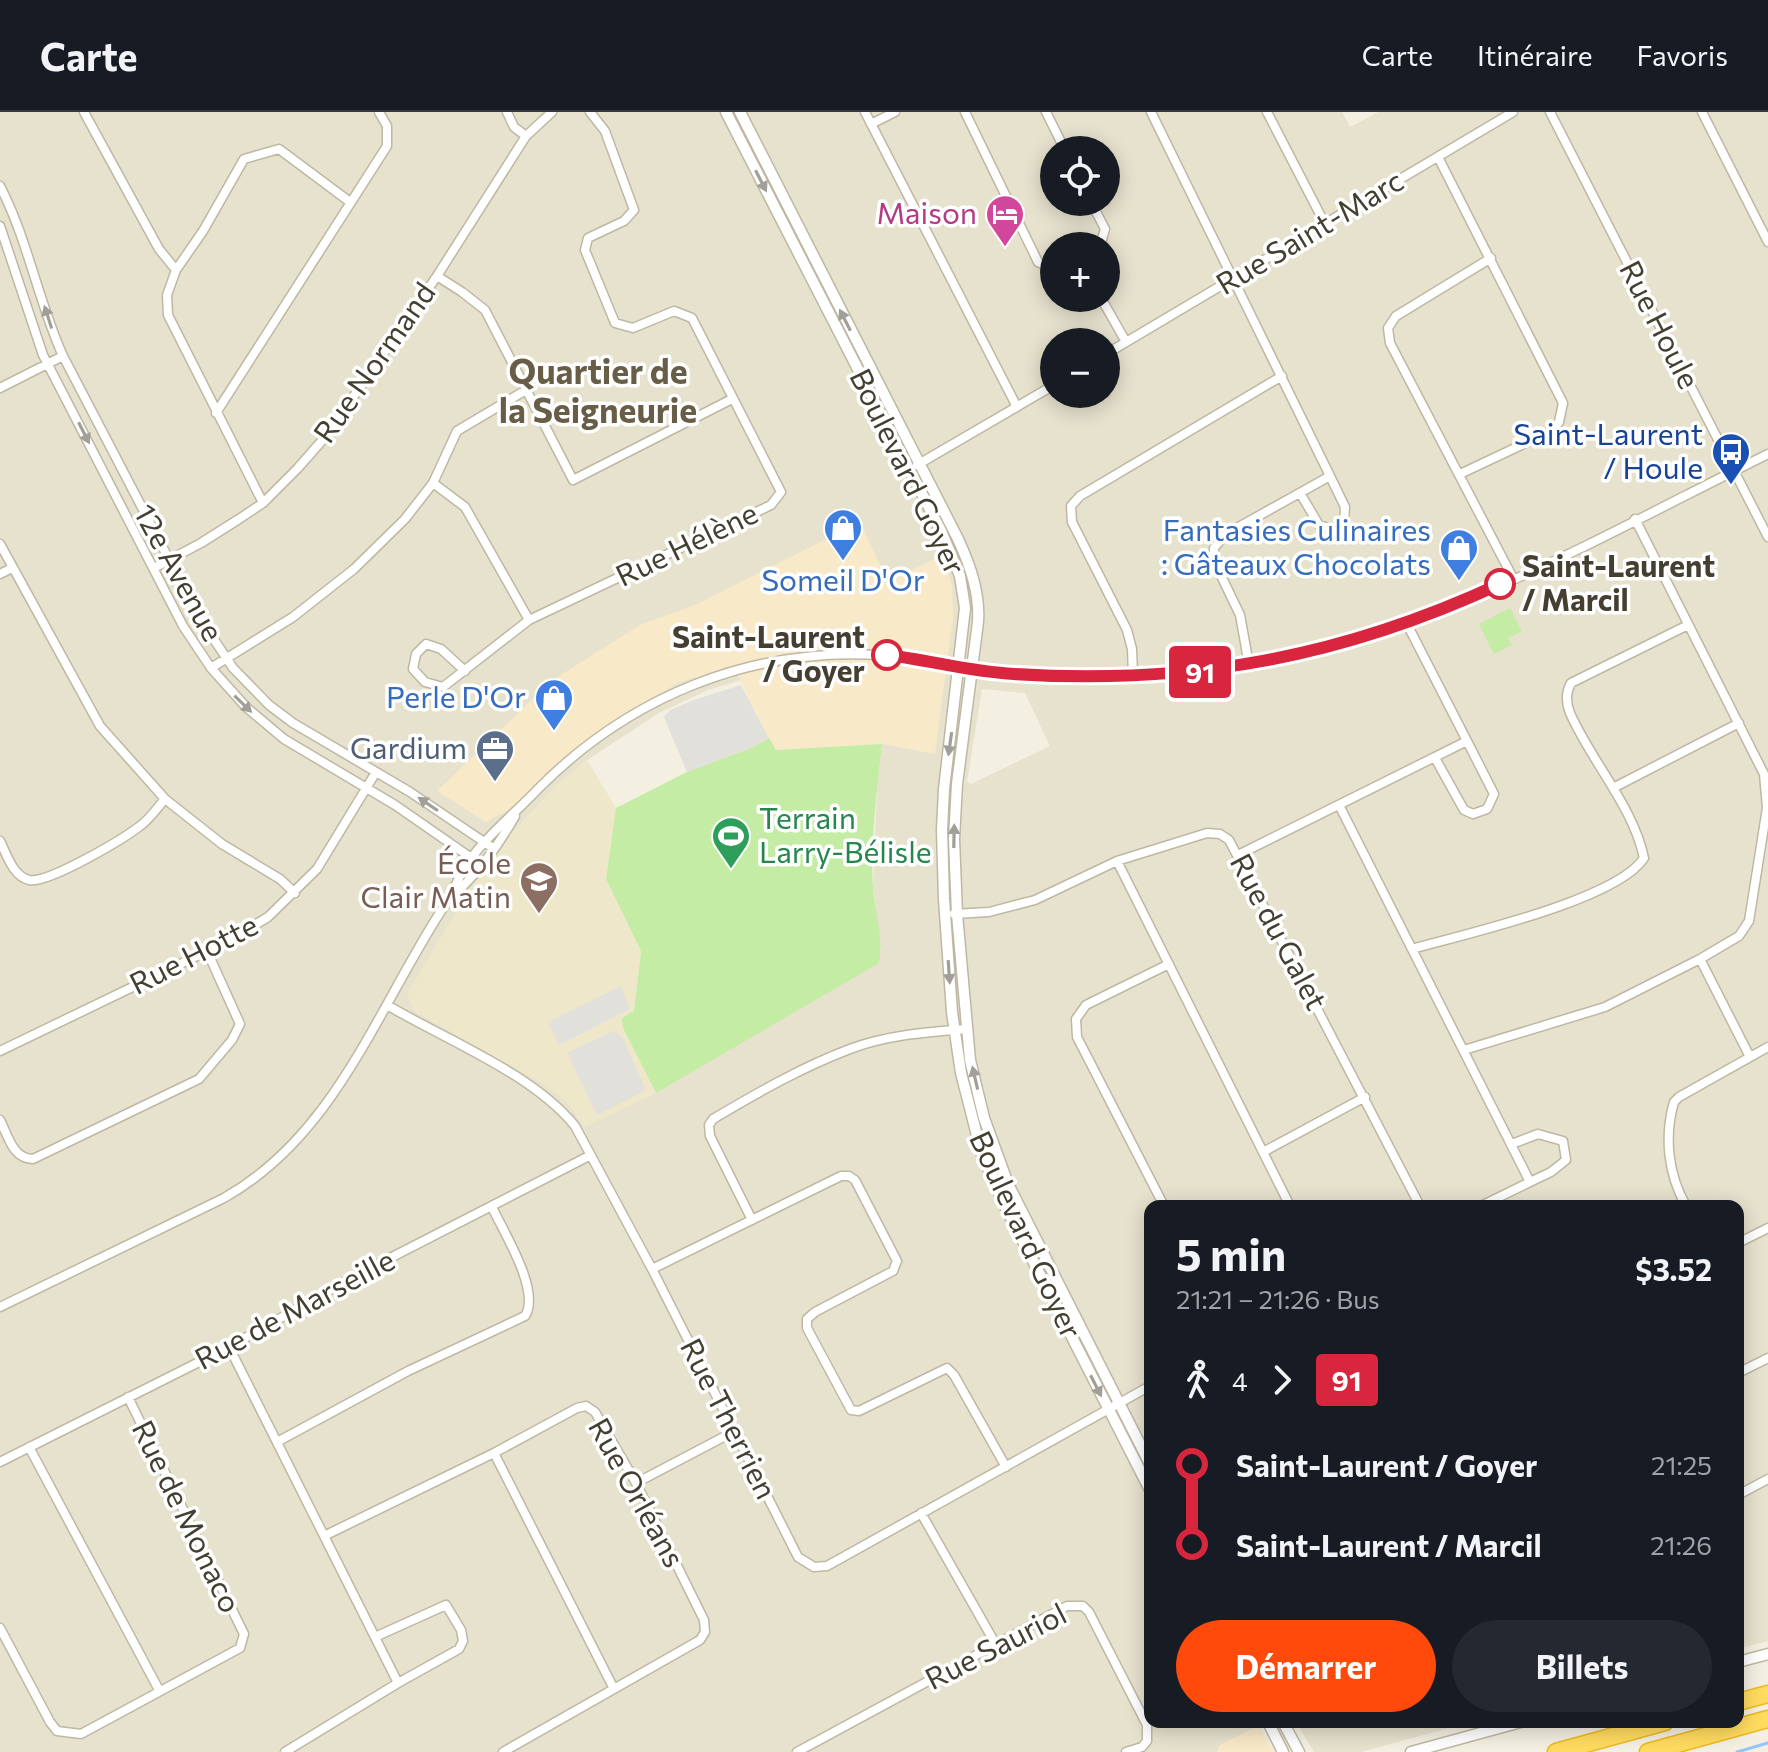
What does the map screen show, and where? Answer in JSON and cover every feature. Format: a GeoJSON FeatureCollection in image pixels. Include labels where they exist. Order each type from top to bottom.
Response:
{"type":"FeatureCollection","features":[{"type":"Feature","properties":{"kind":"highway"},"geometry":{"type":"LineString","coordinates":[[1744,1700],[1768,1694]]}},
{"type":"Feature","properties":{"kind":"highway"},"geometry":{"type":"LineString","coordinates":[[1744,1726],[1768,1719]]}},
{"type":"Feature","properties":{"kind":"highway"},"geometry":{"type":"LineString","coordinates":[[1556,1752],[1643,1728]]}},
{"type":"Feature","properties":{"kind":"highway"},"geometry":{"type":"LineString","coordinates":[[1648,1752],[1735,1728]]}},
{"type":"Feature","properties":{"kind":"street"},"geometry":{"type":"LineString","coordinates":[[84,112],[159,249],[176,270]]}},
{"type":"Feature","properties":{"kind":"street"},"geometry":{"type":"LineString","coordinates":[[216,413],[387,146],[387,126],[379,112]]}},
{"type":"Feature","properties":{"kind":"street"},"geometry":{"type":"LineString","coordinates":[[507,112],[514,127],[526,136]]}},
{"type":"Feature","properties":{"kind":"street","name":"Rue Normand"},"geometry":{"type":"LineString","coordinates":[[154,568],[201,543],[263,503],[327,435],[437,276],[526,136],[552,112]]}},
{"type":"Feature","properties":{"kind":"street","name":"Rue Hélène"},"geometry":{"type":"LineString","coordinates":[[465,671],[441,649],[426,644],[416,654],[413,669],[425,682],[443,687],[465,671],[529,620],[771,505],[781,492],[692,318],[674,311],[633,328],[615,323],[585,250],[588,238],[624,221],[634,210],[605,131],[590,112]]}},
{"type":"Feature","properties":{"kind":"street","name":"Boulevard Goyer"},"geometry":{"type":"LineString","coordinates":[[726,112],[941,531],[960,576],[965,608],[942,815],[945,915],[954,1030],[968,1107],[991,1177],[1114,1407],[1144,1454]]}},
{"type":"Feature","properties":{"kind":"street","name":"Boulevard Goyer"},"geometry":{"type":"LineString","coordinates":[[740,112],[964,551],[973,579],[978,615],[955,811],[957,914],[966,1029],[984,1118],[1002,1170],[1144,1476]]}},
{"type":"Feature","properties":{"kind":"street"},"geometry":{"type":"LineString","coordinates":[[865,112],[1017,407]]}},
{"type":"Feature","properties":{"kind":"street"},"geometry":{"type":"LineString","coordinates":[[871,124],[895,112]]}},
{"type":"Feature","properties":{"kind":"street"},"geometry":{"type":"LineString","coordinates":[[965,112],[1040,263]]}},
{"type":"Feature","properties":{"kind":"street"},"geometry":{"type":"LineString","coordinates":[[1046,112],[1058,136]]}},
{"type":"Feature","properties":{"kind":"street"},"geometry":{"type":"LineString","coordinates":[[1151,112],[1330,476],[1346,512],[1344,522],[1337,528],[1328,529],[1319,525],[1300,493]]}},
{"type":"Feature","properties":{"kind":"street"},"geometry":{"type":"LineString","coordinates":[[1267,112],[1325,224]]}},
{"type":"Feature","properties":{"kind":"street","name":"Rue Saint-Marc"},"geometry":{"type":"LineString","coordinates":[[1120,346],[1513,112]]}},
{"type":"Feature","properties":{"kind":"street","name":"Rue Houle"},"geometry":{"type":"LineString","coordinates":[[1550,112],[1768,537]]}},
{"type":"Feature","properties":{"kind":"street"},"geometry":{"type":"LineString","coordinates":[[1702,112],[1768,242]]}},
{"type":"Feature","properties":{"kind":"street"},"geometry":{"type":"LineString","coordinates":[[263,503],[168,315],[167,295],[176,270],[203,231],[244,159],[279,149],[350,202]]}},
{"type":"Feature","properties":{"kind":"street"},"geometry":{"type":"LineString","coordinates":[[1438,157],[1563,403],[1559,422],[1551,431],[1460,474]]}},
{"type":"Feature","properties":{"kind":"street","name":"12e Avenue"},"geometry":{"type":"LineString","coordinates":[[0,186],[18,225],[63,356],[199,617],[226,659],[277,711],[302,729],[376,772],[489,845]]}},
{"type":"Feature","properties":{"kind":"street","name":"12e Avenue"},"geometry":{"type":"LineString","coordinates":[[0,226],[40,349],[183,626],[211,668],[231,692],[272,730],[367,787],[480,864]]}},
{"type":"Feature","properties":{"kind":"street"},"geometry":{"type":"LineString","coordinates":[[1491,258],[1396,316],[1388,328],[1390,343],[1513,578]]}},
{"type":"Feature","properties":{"kind":"street"},"geometry":{"type":"LineString","coordinates":[[437,276],[485,310],[573,480],[732,399]]}},
{"type":"Feature","properties":{"kind":"street"},"geometry":{"type":"LineString","coordinates":[[1109,312],[1126,342]]}},
{"type":"Feature","properties":{"kind":"street"},"geometry":{"type":"LineString","coordinates":[[0,388],[63,356]]}},
{"type":"Feature","properties":{"kind":"street"},"geometry":{"type":"LineString","coordinates":[[1133,675],[1127,630],[1072,522],[1071,506],[1080,496],[1282,376]]}},
{"type":"Feature","properties":{"kind":"street"},"geometry":{"type":"LineString","coordinates":[[211,668],[293,617],[354,569],[405,519],[433,483],[457,431],[526,390]]}},
{"type":"Feature","properties":{"kind":"street"},"geometry":{"type":"LineString","coordinates":[[909,470],[1040,393]]}},
{"type":"Feature","properties":{"kind":"street"},"geometry":{"type":"LineString","coordinates":[[0,1307],[215,1203],[253,1180],[292,1145],[324,1109],[452,895],[457,877],[472,858],[506,831],[517,811],[555,773],[601,735],[653,702],[707,678],[767,662],[829,654],[887,655],[1027,675],[1133,675],[1211,671],[1317,651],[1407,624],[1513,578],[1768,454]]}},
{"type":"Feature","properties":{"kind":"street"},"geometry":{"type":"LineString","coordinates":[[1249,665],[1243,624],[1214,561],[1214,548],[1226,534],[1330,476]]}},
{"type":"Feature","properties":{"kind":"street"},"geometry":{"type":"LineString","coordinates":[[433,483],[465,507],[529,620]]}},
{"type":"Feature","properties":{"kind":"street"},"geometry":{"type":"LineString","coordinates":[[1464,1050],[1605,1007],[1739,936],[1749,921],[1767,808],[1764,774],[1635,519]]}},
{"type":"Feature","properties":{"kind":"street"},"geometry":{"type":"LineString","coordinates":[[0,544],[100,726],[165,799],[222,844],[280,879],[295,893]]}},
{"type":"Feature","properties":{"kind":"street"},"geometry":{"type":"LineString","coordinates":[[0,574],[12,568]]}},
{"type":"Feature","properties":{"kind":"street"},"geometry":{"type":"LineString","coordinates":[[1407,624],[1494,794],[1487,809],[1473,814],[1464,810],[1435,758]]}},
{"type":"Feature","properties":{"kind":"street"},"geometry":{"type":"LineString","coordinates":[[1412,949],[1575,902],[1636,869],[1644,858],[1642,846],[1570,712],[1567,690],[1571,683],[1688,625]]}},
{"type":"Feature","properties":{"kind":"street"},"geometry":{"type":"LineString","coordinates":[[1613,788],[1739,723]]}},
{"type":"Feature","properties":{"kind":"street"},"geometry":{"type":"LineString","coordinates":[[1238,855],[1467,741]]}},
{"type":"Feature","properties":{"kind":"street","name":"Rue Hotte"},"geometry":{"type":"LineString","coordinates":[[0,1051],[260,923],[295,893],[323,860],[376,772]]}},
{"type":"Feature","properties":{"kind":"street"},"geometry":{"type":"LineString","coordinates":[[0,841],[17,874],[30,880],[46,879],[117,842],[143,824],[165,799]]}},
{"type":"Feature","properties":{"kind":"street"},"geometry":{"type":"LineString","coordinates":[[1339,805],[1530,1182]]}},
{"type":"Feature","properties":{"kind":"street","name":"Rue du Galet"},"geometry":{"type":"LineString","coordinates":[[945,915],[989,912],[1035,900],[1117,861],[1207,833],[1220,834],[1229,840],[1238,855],[1417,1200]]}},
{"type":"Feature","properties":{"kind":"street"},"geometry":{"type":"LineString","coordinates":[[452,895],[480,864],[489,845]]}},
{"type":"Feature","properties":{"kind":"street"},"geometry":{"type":"LineString","coordinates":[[1117,861],[1287,1200]]}},
{"type":"Feature","properties":{"kind":"street"},"geometry":{"type":"LineString","coordinates":[[0,1120],[17,1154],[28,1159],[42,1156],[194,1082],[206,1072],[237,1033],[240,1024],[207,951]]}},
{"type":"Feature","properties":{"kind":"street"},"geometry":{"type":"LineString","coordinates":[[1700,959],[1750,1057]]}},
{"type":"Feature","properties":{"kind":"street"},"geometry":{"type":"LineString","coordinates":[[1161,1200],[1077,1037],[1076,1019],[1086,1005],[1169,964]]}},
{"type":"Feature","properties":{"kind":"street","name":"Rue Therrien"},"geometry":{"type":"LineString","coordinates":[[387,1005],[519,1079],[559,1106],[575,1126],[652,1269],[798,1557],[814,1567],[827,1566],[1144,1390]]}},
{"type":"Feature","properties":{"kind":"street"},"geometry":{"type":"LineString","coordinates":[[752,1220],[710,1136],[709,1125],[713,1119],[776,1082],[852,1048],[893,1038],[966,1029]]}},
{"type":"Feature","properties":{"kind":"street"},"geometry":{"type":"LineString","coordinates":[[1683,1200],[1672,1176],[1669,1147],[1674,1102],[1768,1047]]}},
{"type":"Feature","properties":{"kind":"street"},"geometry":{"type":"LineString","coordinates":[[1263,1152],[1365,1097]]}},
{"type":"Feature","properties":{"kind":"street"},"geometry":{"type":"LineString","coordinates":[[1493,1200],[1551,1172],[1566,1160],[1563,1141],[1538,1134],[1512,1144]]}},
{"type":"Feature","properties":{"kind":"street","name":"Rue de Marseille"},"geometry":{"type":"LineString","coordinates":[[0,1462],[229,1347],[359,1274],[589,1156]]}},
{"type":"Feature","properties":{"kind":"street"},"geometry":{"type":"LineString","coordinates":[[652,1269],[841,1176],[849,1176],[855,1180],[897,1261],[893,1271],[807,1319],[807,1328],[851,1410],[859,1411],[947,1368],[954,1375],[1006,1467]]}},
{"type":"Feature","properties":{"kind":"street"},"geometry":{"type":"LineString","coordinates":[[277,1442],[408,1371],[525,1316],[531,1307],[529,1288],[492,1207]]}},
{"type":"Feature","properties":{"kind":"street"},"geometry":{"type":"LineString","coordinates":[[1744,1240],[1768,1228]]}},
{"type":"Feature","properties":{"kind":"street"},"geometry":{"type":"LineString","coordinates":[[229,1347],[398,1683]]}},
{"type":"Feature","properties":{"kind":"street"},"geometry":{"type":"LineString","coordinates":[[1744,1370],[1768,1358]]}},
{"type":"Feature","properties":{"kind":"street","name":"Rue de Monaco"},"geometry":{"type":"LineString","coordinates":[[0,1628],[50,1722],[57,1731],[81,1734],[240,1648],[244,1634],[128,1397]]}},
{"type":"Feature","properties":{"kind":"street","name":"Rue Orléans"},"geometry":{"type":"LineString","coordinates":[[324,1536],[494,1453],[577,1408],[586,1406],[595,1412],[636,1483],[704,1620],[705,1632],[700,1640],[503,1752]]}},
{"type":"Feature","properties":{"kind":"street"},"geometry":{"type":"LineString","coordinates":[[636,1483],[733,1432]]}},
{"type":"Feature","properties":{"kind":"street"},"geometry":{"type":"LineString","coordinates":[[29,1447],[159,1690]]}},
{"type":"Feature","properties":{"kind":"street"},"geometry":{"type":"LineString","coordinates":[[494,1453],[613,1687]]}},
{"type":"Feature","properties":{"kind":"street"},"geometry":{"type":"LineString","coordinates":[[1744,1492],[1768,1479]]}},
{"type":"Feature","properties":{"kind":"street"},"geometry":{"type":"LineString","coordinates":[[921,1513],[995,1643]]}},
{"type":"Feature","properties":{"kind":"street"},"geometry":{"type":"LineString","coordinates":[[285,1752],[459,1649],[463,1641],[461,1630],[446,1605],[375,1637]]}},
{"type":"Feature","properties":{"kind":"street","name":"Rue Sauriol"},"geometry":{"type":"LineString","coordinates":[[797,1752],[1067,1606],[1083,1606],[1089,1612],[1144,1719]]}},
{"type":"Feature","properties":{"kind":"street"},"geometry":{"type":"LineString","coordinates":[[1744,1660],[1768,1654]]}},
{"type":"Feature","properties":{"kind":"street","name":"Rue Sauriol"},"geometry":{"type":"LineString","coordinates":[[1126,1752],[1142,1747],[1147,1741],[1147,1728]]}},
{"type":"Feature","properties":{"kind":"street"},"geometry":{"type":"LineString","coordinates":[[1271,1728],[1283,1752]]}},
{"type":"Feature","properties":{"kind":"street"},"geometry":{"type":"LineString","coordinates":[[1286,1728],[1299,1752]]}},
{"type":"Feature","properties":{"kind":"street"},"geometry":{"type":"LineString","coordinates":[[1411,1752],[1499,1728]]}},
{"type":"Feature","properties":{"kind":"street"},"geometry":{"type":"LineString","coordinates":[[302,1743],[307,1752]]}},
{"type":"Feature","properties":{"kind":"shaded area"},"geometry":{"type":"Polygon","coordinates":[[[0,112],[1342,112],[1350,127],[1379,112],[1768,112],[1768,1641],[1744,1647],[1744,1200],[1144,1200],[1144,1728],[1255,1728],[1220,1745],[1217,1752],[0,1752],[0,112]],[[766,673],[708,690],[659,713],[587,760],[559,783],[497,849],[545,1085],[567,1102],[584,1126],[656,1093],[881,952],[873,887],[882,744],[766,673]],[[982,689],[967,782],[971,784],[1050,746],[1025,693],[982,689]]]}},
{"type":"Feature","properties":{"kind":"shaded area"},"geometry":{"type":"Polygon","coordinates":[[[860,522],[888,582],[942,555],[952,585],[953,618],[935,754],[882,744],[775,750],[733,666],[678,683],[627,712],[586,740],[512,808],[486,822],[437,791],[551,681],[640,625],[697,604],[860,522]]]}},
{"type":"Feature","properties":{"kind":"shaded area"},"geometry":{"type":"Polygon","coordinates":[[[741,685],[769,738],[687,772],[664,717],[670,710],[694,700],[741,685]]]}},
{"type":"Feature","properties":{"kind":"shaded area","name":"École Clair Matin"},"geometry":{"type":"Polygon","coordinates":[[[587,760],[616,808],[606,879],[641,951],[634,1011],[623,1028],[656,1093],[585,1127],[567,1102],[545,1085],[414,1011],[407,994],[497,849],[559,783],[587,760]]]}},
{"type":"Feature","properties":{"kind":"shaded area"},"geometry":{"type":"Polygon","coordinates":[[[621,986],[630,1009],[559,1045],[548,1022],[621,986]]]}},
{"type":"Feature","properties":{"kind":"shaded area"},"geometry":{"type":"Polygon","coordinates":[[[613,1031],[622,1036],[645,1088],[643,1092],[597,1115],[567,1053],[613,1031]]]}},
{"type":"Feature","properties":{"kind":"shaded area"},"geometry":{"type":"Polygon","coordinates":[[[1260,1728],[1273,1752],[1217,1752],[1220,1745],[1260,1728]]]}},
{"type":"Feature","properties":{"kind":"shaded area"},"geometry":{"type":"Polygon","coordinates":[[[1300,1728],[1449,1728],[1361,1752],[1314,1752],[1300,1728]]]}},
{"type":"Feature","properties":{"kind":"green space"},"geometry":{"type":"Polygon","coordinates":[[[1510,608],[1522,631],[1508,638],[1512,645],[1494,654],[1479,624],[1510,608]]]}},
{"type":"Feature","properties":{"kind":"green space"},"geometry":{"type":"Polygon","coordinates":[[[769,738],[776,750],[882,744],[872,852],[879,963],[656,1093],[623,1028],[622,1018],[634,1011],[641,951],[606,879],[616,808],[687,772],[769,738]]]}},
{"type":"Feature","properties":{"kind":"waterway"},"geometry":{"type":"LineString","coordinates":[[1737,1752],[1768,1743]]}},
{"type":"Feature","properties":{"kind":"bus line","name":"91"},"geometry":{"type":"LineString","coordinates":[[887,655],[993,673],[1027,675],[1147,674],[1225,669],[1283,659],[1360,639],[1433,614],[1500,584]]}},
{"type":"Feature","properties":{"kind":"place","name":"Maison"},"geometry":{"type":"Point","coordinates":[1005,248]}},
{"type":"Feature","properties":{"kind":"place","name":"Saint-Laurent / Houle"},"geometry":{"type":"Point","coordinates":[1731,486]}},
{"type":"Feature","properties":{"kind":"place","name":"Someil D'Or"},"geometry":{"type":"Point","coordinates":[843,562]}},
{"type":"Feature","properties":{"kind":"place","name":"Fantasies Culinaires : Gâteaux Chocolats"},"geometry":{"type":"Point","coordinates":[1459,582]}},
{"type":"Feature","properties":{"kind":"place","name":"Saint-Laurent / Marcil"},"geometry":{"type":"Point","coordinates":[1500,584]}},
{"type":"Feature","properties":{"kind":"place","name":"Saint-Laurent / Goyer"},"geometry":{"type":"Point","coordinates":[887,655]}},
{"type":"Feature","properties":{"kind":"place","name":"Perle D'Or"},"geometry":{"type":"Point","coordinates":[554,732]}},
{"type":"Feature","properties":{"kind":"place","name":"Gardium"},"geometry":{"type":"Point","coordinates":[495,783]}},
{"type":"Feature","properties":{"kind":"place","name":"Terrain Larry-Bélisle"},"geometry":{"type":"Point","coordinates":[731,870]}},
{"type":"Feature","properties":{"kind":"place","name":"École Clair Matin"},"geometry":{"type":"Point","coordinates":[539,915]}},
{"type":"Feature","properties":{"kind":"district","name":"Quartier de la Seigneurie"},"geometry":{"type":"Point","coordinates":[598,392]}}]}
